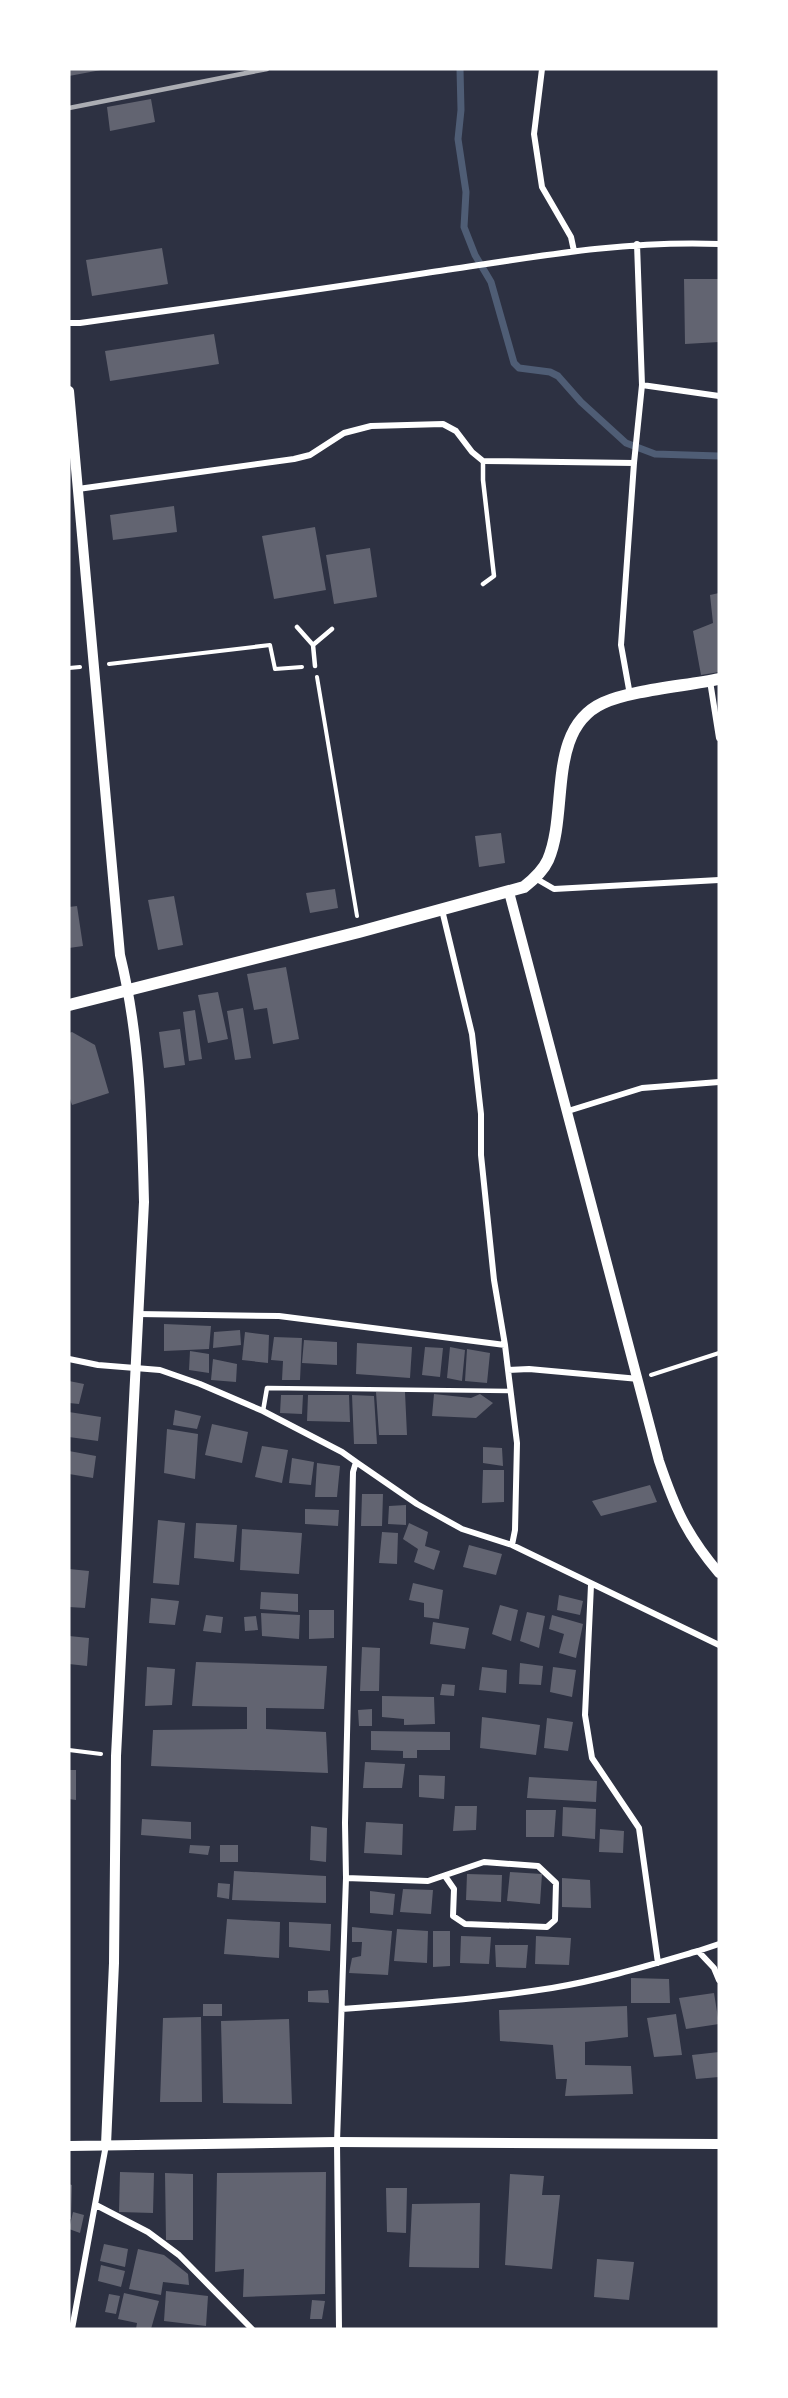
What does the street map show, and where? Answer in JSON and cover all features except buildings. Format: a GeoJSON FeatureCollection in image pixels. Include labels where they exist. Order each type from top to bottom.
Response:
{"type":"FeatureCollection","features":[{"type":"Feature","properties":{"kind":"main road"},"geometry":{"type":"LineString","coordinates":[[69,1005],[359,932],[524,887],[535,878],[548,861],[557,832],[563,768],[570,737],[584,716],[602,704],[630,696],[715,680]]}},
{"type":"Feature","properties":{"kind":"street"},"geometry":{"type":"LineString","coordinates":[[542,69],[534,134],[542,187],[571,237],[574,251]]}},
{"type":"Feature","properties":{"kind":"street"},"geometry":{"type":"LineString","coordinates":[[69,323],[276,296],[574,251],[637,244],[681,242],[719,244]]}},
{"type":"Feature","properties":{"kind":"street"},"geometry":{"type":"LineString","coordinates":[[630,696],[621,645],[642,385],[637,244]]}},
{"type":"Feature","properties":{"kind":"street"},"geometry":{"type":"LineString","coordinates":[[642,385],[719,396]]}},
{"type":"Feature","properties":{"kind":"street"},"geometry":{"type":"LineString","coordinates":[[69,391],[120,956],[129,989],[141,1120],[144,1202],[116,1756],[114,1963],[106,2145],[72,2329]]}},
{"type":"Feature","properties":{"kind":"street"},"geometry":{"type":"LineString","coordinates":[[78,489],[294,459],[310,455],[344,433],[371,426],[443,424],[456,431],[472,452],[483,461],[634,464]]}},
{"type":"Feature","properties":{"kind":"street"},"geometry":{"type":"LineString","coordinates":[[715,680],[719,738]]}},
{"type":"Feature","properties":{"kind":"street"},"geometry":{"type":"LineString","coordinates":[[535,878],[554,889],[719,880]]}},
{"type":"Feature","properties":{"kind":"street"},"geometry":{"type":"LineString","coordinates":[[509,892],[568,1111],[598,1238],[639,1379],[658,1461],[675,1508],[696,1546],[719,1572]]}},
{"type":"Feature","properties":{"kind":"street"},"geometry":{"type":"LineString","coordinates":[[441,909],[472,1034],[481,1114],[483,1177],[494,1280],[505,1345],[517,1443],[515,1530],[512,1545]]}},
{"type":"Feature","properties":{"kind":"street"},"geometry":{"type":"LineString","coordinates":[[568,1111],[642,1088],[719,1082]]}},
{"type":"Feature","properties":{"kind":"street"},"geometry":{"type":"LineString","coordinates":[[137,1314],[279,1316],[505,1345]]}},
{"type":"Feature","properties":{"kind":"street"},"geometry":{"type":"LineString","coordinates":[[69,1359],[98,1365],[160,1370],[200,1384],[263,1412],[342,1452],[417,1504],[462,1529],[512,1545],[719,1645]]}},
{"type":"Feature","properties":{"kind":"street"},"geometry":{"type":"LineString","coordinates":[[508,1370],[529,1369],[639,1379]]}},
{"type":"Feature","properties":{"kind":"street"},"geometry":{"type":"LineString","coordinates":[[339,2329],[337,2142],[346,1878],[345,1822],[353,1472],[356,1462]]}},
{"type":"Feature","properties":{"kind":"street"},"geometry":{"type":"LineString","coordinates":[[591,1585],[585,1715],[592,1758],[639,1828],[658,1963]]}},
{"type":"Feature","properties":{"kind":"street"},"geometry":{"type":"LineString","coordinates":[[346,1878],[428,1881],[484,1862],[538,1866],[556,1883],[555,1920],[547,1927],[465,1924],[453,1916],[454,1889],[445,1876]]}},
{"type":"Feature","properties":{"kind":"street"},"geometry":{"type":"LineString","coordinates":[[342,2009],[512,1994],[555,1987],[658,1963],[719,1944]]}},
{"type":"Feature","properties":{"kind":"street"},"geometry":{"type":"LineString","coordinates":[[698,1951],[714,1968],[719,1980]]}},
{"type":"Feature","properties":{"kind":"street"},"geometry":{"type":"LineString","coordinates":[[69,2146],[337,2142],[719,2144]]}},
{"type":"Feature","properties":{"kind":"street"},"geometry":{"type":"LineString","coordinates":[[96,2205],[148,2232],[179,2255],[252,2329]]}},
{"type":"Feature","properties":{"kind":"lane"},"geometry":{"type":"LineString","coordinates":[[483,461],[483,480],[494,576],[483,584]]}},
{"type":"Feature","properties":{"kind":"lane"},"geometry":{"type":"LineString","coordinates":[[297,627],[313,645],[315,666]]}},
{"type":"Feature","properties":{"kind":"lane"},"geometry":{"type":"LineString","coordinates":[[313,645],[332,629]]}},
{"type":"Feature","properties":{"kind":"lane"},"geometry":{"type":"LineString","coordinates":[[263,1412],[267,1388],[509,1391]]}},
{"type":"Feature","properties":{"kind":"path"},"geometry":{"type":"LineString","coordinates":[[69,668],[270,645],[275,669],[315,666],[359,932]]}},
{"type":"Feature","properties":{"kind":"path"},"geometry":{"type":"LineString","coordinates":[[639,1379],[719,1353]]}},
{"type":"Feature","properties":{"kind":"path"},"geometry":{"type":"LineString","coordinates":[[69,1750],[116,1756]]}},
{"type":"Feature","properties":{"kind":"waterway"},"geometry":{"type":"LineString","coordinates":[[460,69],[461,110],[458,139],[466,192],[464,227],[475,255],[491,282],[514,363],[519,368],[550,372],[558,376],[581,402],[626,443],[655,454],[719,456]]}},
{"type":"Feature","properties":{"kind":"railway"},"geometry":{"type":"LineString","coordinates":[[69,108],[267,69]]}}]}
